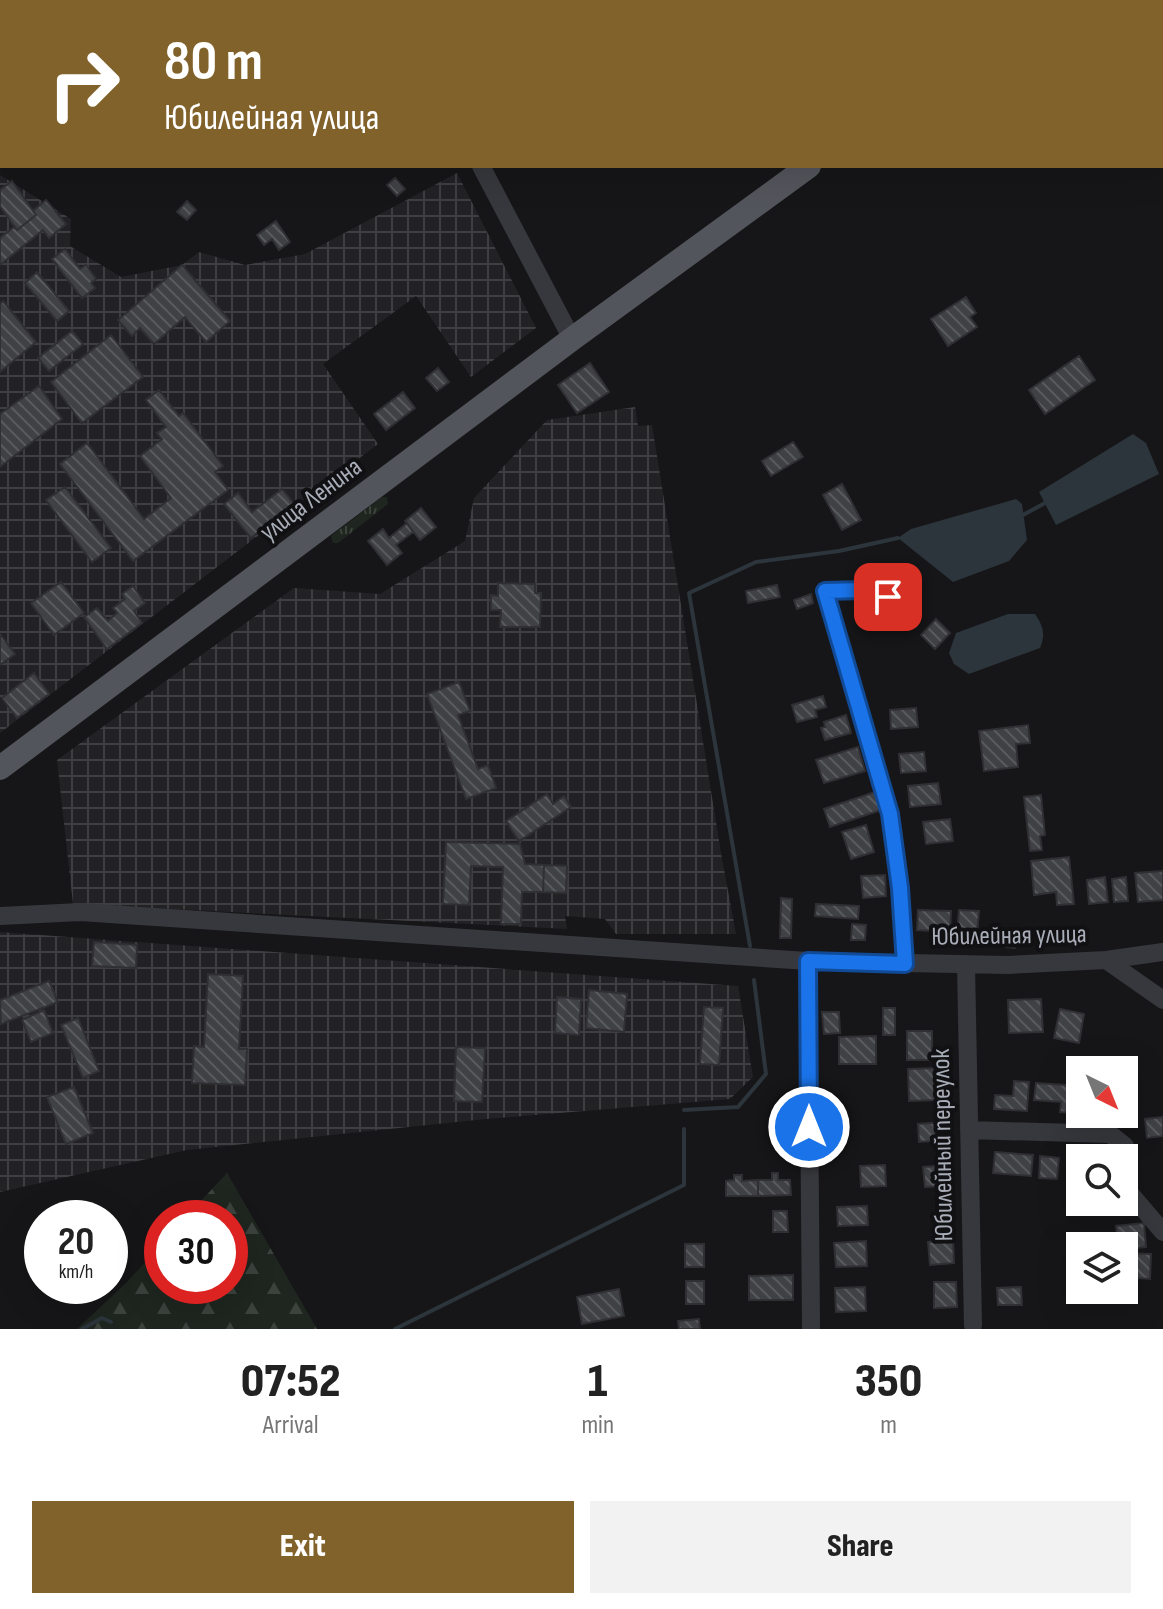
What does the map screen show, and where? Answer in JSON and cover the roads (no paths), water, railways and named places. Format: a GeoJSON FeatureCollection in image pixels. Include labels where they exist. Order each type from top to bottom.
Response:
{"type":"FeatureCollection","features":[{"type":"Feature","properties":{"kind":"main road","name":"улица Ленина"},"geometry":{"type":"LineString","coordinates":[[0,768],[572,339],[806,168]]}},
{"type":"Feature","properties":{"kind":"street"},"geometry":{"type":"LineString","coordinates":[[482,168],[572,339]]}},
{"type":"Feature","properties":{"kind":"street"},"geometry":{"type":"LineString","coordinates":[[905,964],[900,888],[890,814],[825,591],[864,590],[913,605]]}},
{"type":"Feature","properties":{"kind":"street"},"geometry":{"type":"LineString","coordinates":[[0,916],[80,912],[808,961],[811,1329]]}},
{"type":"Feature","properties":{"kind":"street","name":"Юбилейная улица"},"geometry":{"type":"LineString","coordinates":[[808,961],[1008,965],[1106,960],[1163,952]]}},
{"type":"Feature","properties":{"kind":"street"},"geometry":{"type":"LineString","coordinates":[[1106,960],[1163,1000]]}},
{"type":"Feature","properties":{"kind":"street","name":"Юбилейный переулок"},"geometry":{"type":"LineString","coordinates":[[966,965],[973,1325]]}},
{"type":"Feature","properties":{"kind":"street"},"geometry":{"type":"LineString","coordinates":[[969,1130],[1110,1134],[1125,1146],[1128,1191],[1163,1232]]}},
{"type":"Feature","properties":{"kind":"waterway"},"geometry":{"type":"LineString","coordinates":[[1023,515],[1045,503]]}},
{"type":"Feature","properties":{"kind":"waterway"},"geometry":{"type":"LineString","coordinates":[[750,946],[689,593],[756,562],[839,551],[898,538]]}},
{"type":"Feature","properties":{"kind":"waterway"},"geometry":{"type":"LineString","coordinates":[[684,1110],[738,1107],[766,1074],[754,980]]}},
{"type":"Feature","properties":{"kind":"waterway"},"geometry":{"type":"LineString","coordinates":[[395,1329],[684,1185],[684,1129]]}},
{"type":"Feature","properties":{"kind":"waterway"},"geometry":{"type":"LineString","coordinates":[[82,1329],[102,1318],[111,1322]]}}]}
